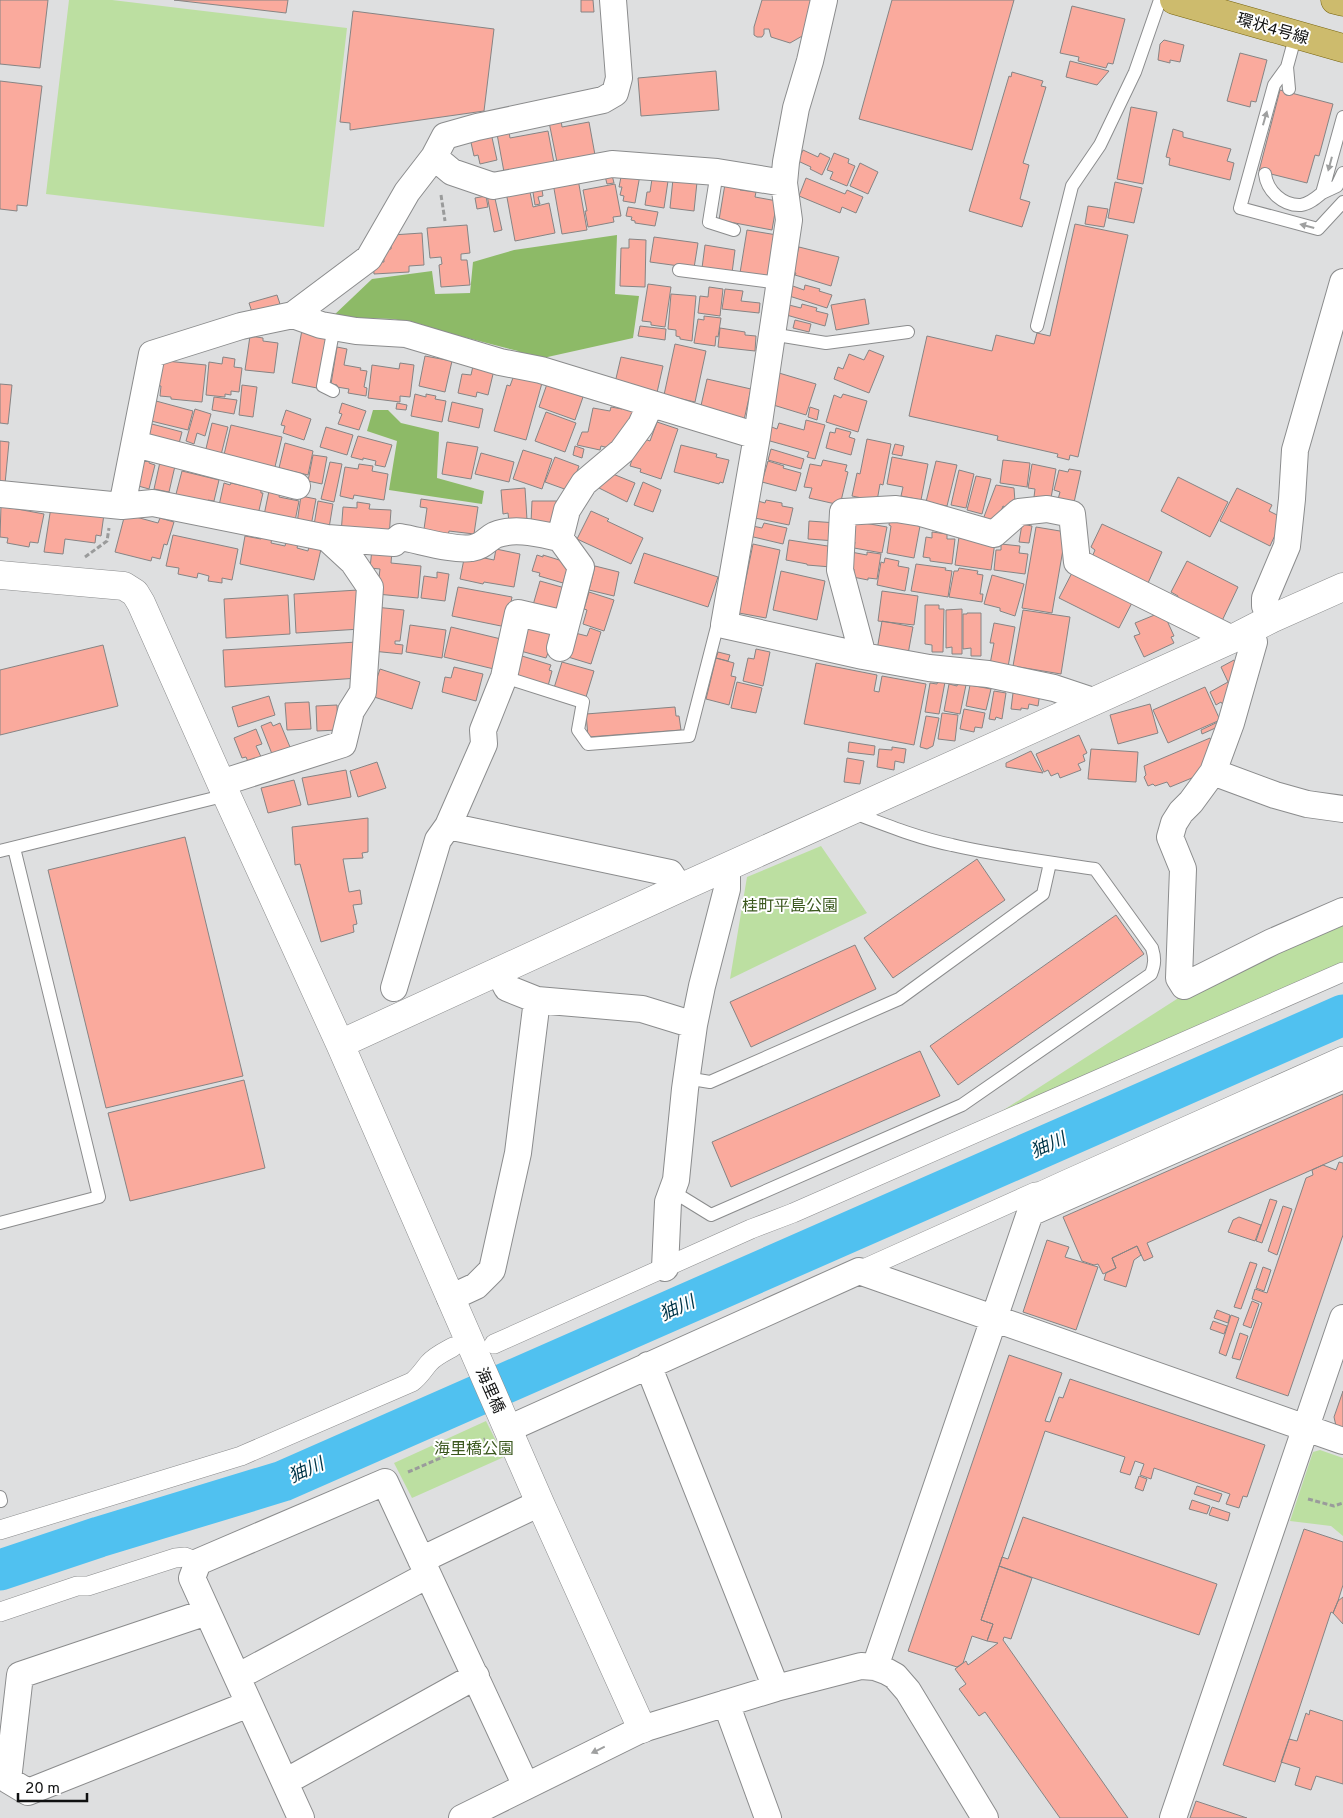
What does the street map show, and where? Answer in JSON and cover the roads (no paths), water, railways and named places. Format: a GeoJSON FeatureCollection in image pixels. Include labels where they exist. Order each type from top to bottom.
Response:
{"type":"FeatureCollection","features":[{"type":"Feature","properties":{"kind":"main road","name":"環状4号線"},"geometry":{"type":"LineString","coordinates":[[1174,0],[1343,48]]}},
{"type":"Feature","properties":{"kind":"main road"},"geometry":{"type":"LineString","coordinates":[[1335,0],[1343,2]]}},
{"type":"Feature","properties":{"kind":"street"},"geometry":{"type":"LineString","coordinates":[[117,505],[135,444],[152,354],[241,326],[293,315],[369,258],[407,192],[434,157],[445,136],[603,100],[615,93],[619,78],[613,0]]}},
{"type":"Feature","properties":{"kind":"street"},"geometry":{"type":"LineString","coordinates":[[824,0],[810,61],[796,108],[786,162],[784,183],[789,220],[757,436],[724,625],[863,656],[929,668],[988,674],[1054,688],[1093,701]]}},
{"type":"Feature","properties":{"kind":"street"},"geometry":{"type":"LineString","coordinates":[[434,157],[452,172],[493,186],[612,164],[717,172],[784,183]]}},
{"type":"Feature","properties":{"kind":"street"},"geometry":{"type":"LineString","coordinates":[[1343,282],[1295,450],[1287,546],[1265,598],[1266,606],[1251,630],[1254,642],[1236,706],[1212,772],[1191,802],[1181,812],[1174,823],[1170,837],[1183,869],[1179,978],[1184,986],[1272,942],[1343,910]]}},
{"type":"Feature","properties":{"kind":"street"},"geometry":{"type":"LineString","coordinates":[[293,315],[334,328],[406,334],[500,362],[540,370],[757,436]]}},
{"type":"Feature","properties":{"kind":"street"},"geometry":{"type":"LineString","coordinates":[[560,538],[567,510],[584,483],[622,452],[641,425],[650,405]]}},
{"type":"Feature","properties":{"kind":"street"},"geometry":{"type":"LineString","coordinates":[[135,444],[297,486]]}},
{"type":"Feature","properties":{"kind":"street"},"geometry":{"type":"LineString","coordinates":[[0,494],[117,505],[153,503],[327,538],[394,544],[400,537],[463,549],[482,545],[495,535],[509,533],[529,532],[560,538],[581,567],[563,636],[518,613],[504,676],[483,730],[484,744],[448,826],[438,840],[394,988]]}},
{"type":"Feature","properties":{"kind":"street"},"geometry":{"type":"LineString","coordinates":[[863,656],[840,570],[843,512],[896,509],[921,513],[994,534],[1019,512],[1047,509],[1072,514],[1077,562],[1251,630]]}},
{"type":"Feature","properties":{"kind":"street"},"geometry":{"type":"LineString","coordinates":[[224,789],[343,744],[351,711],[363,692],[370,587],[353,562],[327,538]]}},
{"type":"Feature","properties":{"kind":"street","name":"海里橋"},"geometry":{"type":"LineString","coordinates":[[0,575],[124,586],[135,593],[142,603],[340,1044],[540,1503],[642,1729]]}},
{"type":"Feature","properties":{"kind":"street"},"geometry":{"type":"LineString","coordinates":[[340,1044],[1343,587]]}},
{"type":"Feature","properties":{"kind":"street"},"geometry":{"type":"LineString","coordinates":[[1212,772],[1275,795],[1307,804],[1343,810]]}},
{"type":"Feature","properties":{"kind":"street"},"geometry":{"type":"LineString","coordinates":[[448,826],[670,873],[680,888]]}},
{"type":"Feature","properties":{"kind":"street"},"geometry":{"type":"LineString","coordinates":[[665,1268],[668,1202],[676,1180],[686,1078],[694,1024],[727,889],[726,867]]}},
{"type":"Feature","properties":{"kind":"street"},"geometry":{"type":"LineString","coordinates":[[498,971],[507,988],[537,1000],[642,1009],[694,1024]]}},
{"type":"Feature","properties":{"kind":"street"},"geometry":{"type":"LineString","coordinates":[[0,1530],[241,1456],[412,1382],[420,1376],[432,1360],[474,1349],[665,1268],[1343,972]]}},
{"type":"Feature","properties":{"kind":"street"},"geometry":{"type":"LineString","coordinates":[[450,1298],[476,1286],[492,1270],[518,1153],[537,1000]]}},
{"type":"Feature","properties":{"kind":"street"},"geometry":{"type":"LineString","coordinates":[[507,1426],[859,1272],[1034,1192],[1041,1191],[1343,1056]]}},
{"type":"Feature","properties":{"kind":"street"},"geometry":{"type":"LineString","coordinates":[[876,1667],[1030,1213],[1343,1076]]}},
{"type":"Feature","properties":{"kind":"street"},"geometry":{"type":"LineString","coordinates":[[859,1272],[1343,1441]]}},
{"type":"Feature","properties":{"kind":"street"},"geometry":{"type":"LineString","coordinates":[[1173,1818],[1343,1318]]}},
{"type":"Feature","properties":{"kind":"street"},"geometry":{"type":"LineString","coordinates":[[648,1365],[776,1688]]}},
{"type":"Feature","properties":{"kind":"street"},"geometry":{"type":"LineString","coordinates":[[0,1612],[77,1586],[88,1586],[116,1578],[123,1573],[175,1558],[185,1557],[198,1562],[385,1482],[526,1786]]}},
{"type":"Feature","properties":{"kind":"street"},"geometry":{"type":"LineString","coordinates":[[237,1677],[425,1567],[540,1503]]}},
{"type":"Feature","properties":{"kind":"street"},"geometry":{"type":"LineString","coordinates":[[198,1562],[192,1578],[301,1818]]}},
{"type":"Feature","properties":{"kind":"street"},"geometry":{"type":"LineString","coordinates":[[207,1612],[20,1675],[8,1780],[28,1792],[249,1704]]}},
{"type":"Feature","properties":{"kind":"street"},"geometry":{"type":"LineString","coordinates":[[462,1818],[642,1729],[776,1688],[861,1666],[876,1667],[895,1676],[908,1690],[985,1818]]}},
{"type":"Feature","properties":{"kind":"street"},"geometry":{"type":"LineString","coordinates":[[285,1782],[476,1676]]}},
{"type":"Feature","properties":{"kind":"street"},"geometry":{"type":"LineString","coordinates":[[726,1703],[768,1818]]}},
{"type":"Feature","properties":{"kind":"lane"},"geometry":{"type":"LineString","coordinates":[[1037,326],[1072,186],[1100,145],[1135,72],[1160,0]]}},
{"type":"Feature","properties":{"kind":"lane"},"geometry":{"type":"LineString","coordinates":[[1289,89],[1287,67],[1296,34]]}},
{"type":"Feature","properties":{"kind":"lane"},"geometry":{"type":"LineString","coordinates":[[1287,67],[1274,85],[1240,208],[1318,229],[1343,202]]}},
{"type":"Feature","properties":{"kind":"lane"},"geometry":{"type":"LineString","coordinates":[[1322,193],[1343,118]]}},
{"type":"Feature","properties":{"kind":"lane"},"geometry":{"type":"LineString","coordinates":[[717,172],[709,222],[734,230]]}},
{"type":"Feature","properties":{"kind":"lane"},"geometry":{"type":"LineString","coordinates":[[1265,174],[1272,192],[1288,202],[1301,205],[1315,200],[1322,193],[1337,186],[1343,173]]}},
{"type":"Feature","properties":{"kind":"lane"},"geometry":{"type":"LineString","coordinates":[[679,270],[779,283]]}},
{"type":"Feature","properties":{"kind":"lane"},"geometry":{"type":"LineString","coordinates":[[333,391],[323,386],[334,328]]}},
{"type":"Feature","properties":{"kind":"lane"},"geometry":{"type":"LineString","coordinates":[[771,334],[826,343],[908,332]]}},
{"type":"Feature","properties":{"kind":"lane"},"geometry":{"type":"LineString","coordinates":[[504,676],[583,702],[578,730],[588,744],[689,736],[718,623],[724,625]]}},
{"type":"Feature","properties":{"kind":"lane"},"geometry":{"type":"LineString","coordinates":[[0,851],[224,789]]}},
{"type":"Feature","properties":{"kind":"lane"},"geometry":{"type":"LineString","coordinates":[[672,1190],[711,1215],[962,1105],[1151,974],[1155,958],[1152,948],[1095,869],[950,845],[849,812]]}},
{"type":"Feature","properties":{"kind":"lane"},"geometry":{"type":"LineString","coordinates":[[0,1222],[99,1197],[14,848]]}},
{"type":"Feature","properties":{"kind":"lane"},"geometry":{"type":"LineString","coordinates":[[686,1078],[710,1082],[899,999],[1044,894],[1050,863]]}},
{"type":"Feature","properties":{"kind":"waterway","name":"㹨川"},"geometry":{"type":"LineString","coordinates":[[0,1570],[99,1537],[283,1481],[1343,1015]]}},
{"type":"Feature","properties":{"kind":"park label","name":"桂町平島公園"},"geometry":{"type":"Point","coordinates":[790,905]}},
{"type":"Feature","properties":{"kind":"park label","name":"海里橋公園"},"geometry":{"type":"Point","coordinates":[474,1448]}}]}
